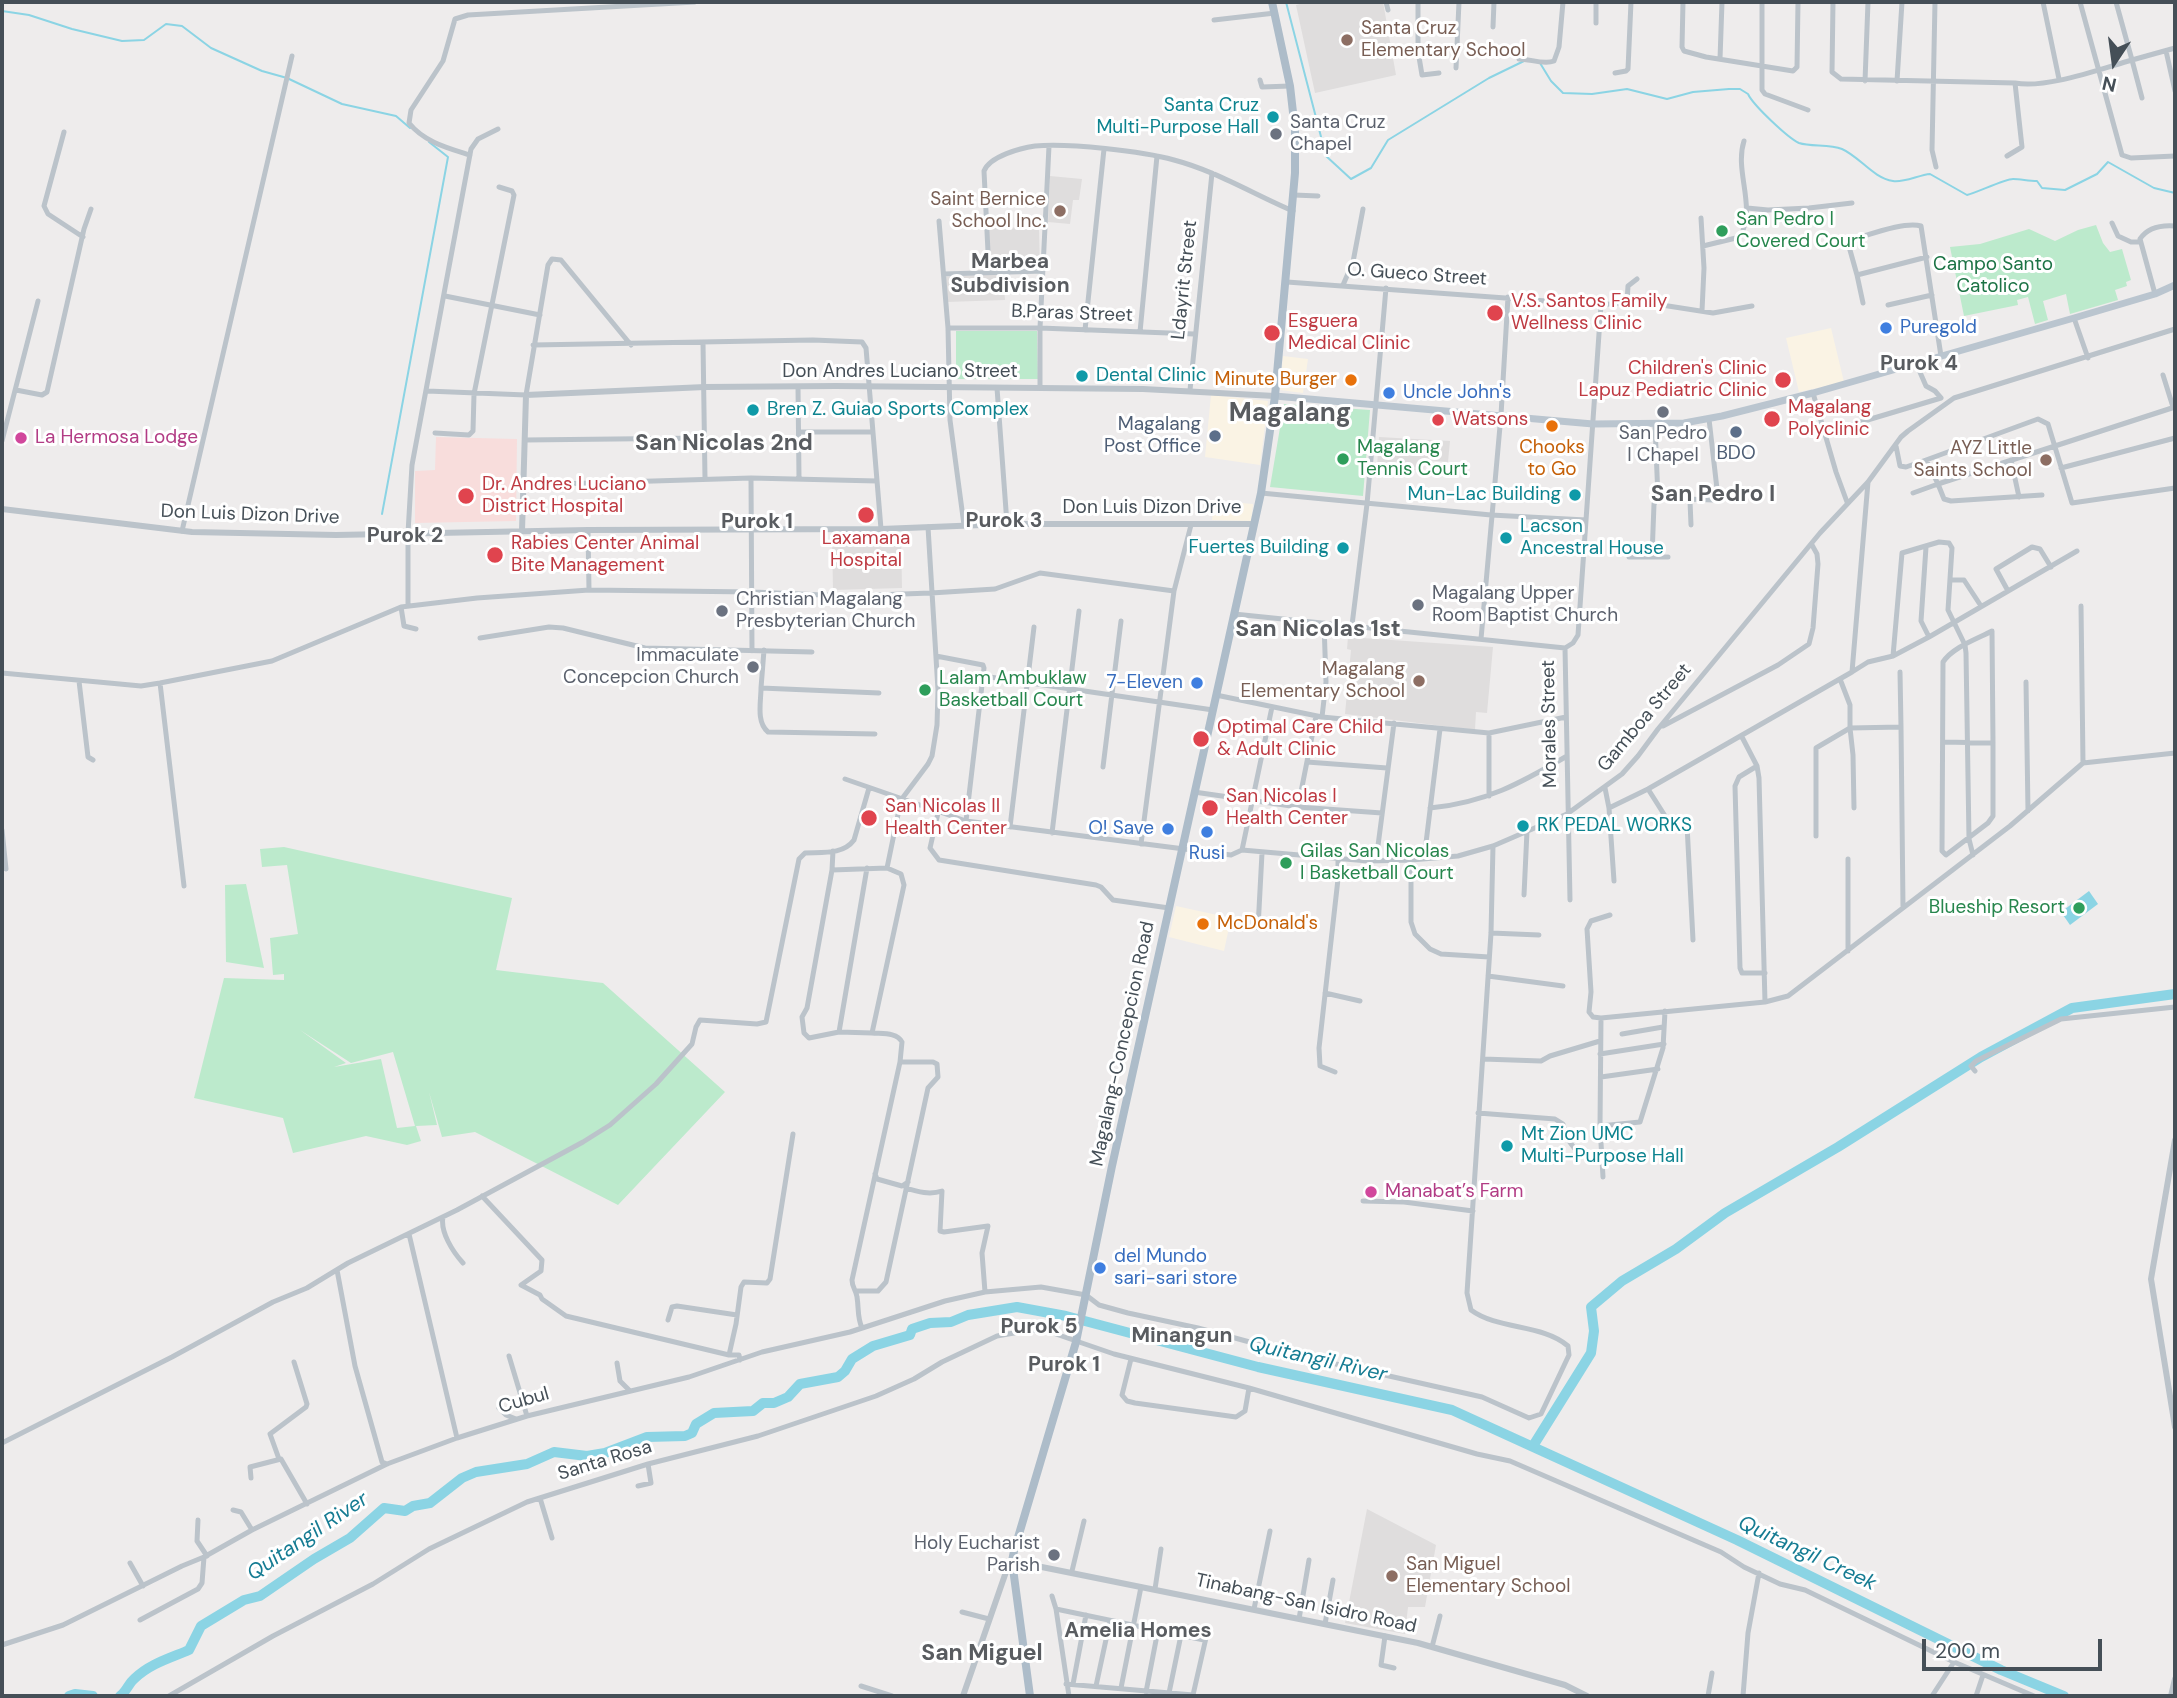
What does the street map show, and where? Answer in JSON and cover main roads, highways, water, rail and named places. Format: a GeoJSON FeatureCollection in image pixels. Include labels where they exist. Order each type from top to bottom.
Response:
{"type":"FeatureCollection","features":[{"type":"Feature","properties":{"kind":"main road","name":"Magalang-Concepcion Road"},"geometry":{"type":"LineString","coordinates":[[1030,1696],[1012,1561],[1079,1331],[1261,493],[1275,396],[1293,211],[1295,130],[1290,86],[1272,2]]}},
{"type":"Feature","properties":{"kind":"main road"},"geometry":{"type":"LineString","coordinates":[[1275,396],[1593,424],[1656,425],[1709,419],[1813,393],[2074,318],[2155,294],[2175,285]]}},
{"type":"Feature","properties":{"kind":"water","name":"Blueship Resort"},"geometry":{"type":"Polygon","coordinates":[[[2089,891],[2098,904],[2070,925],[2061,912],[2089,891]]]}},
{"type":"Feature","properties":{"kind":"waterway"},"geometry":{"type":"LineString","coordinates":[[1286,2],[1326,156],[1351,179],[1371,168],[1388,140],[1489,78],[1524,61]]}},
{"type":"Feature","properties":{"kind":"waterway"},"geometry":{"type":"LineString","coordinates":[[2,11],[29,15],[122,41],[144,40],[166,24],[182,26],[211,48],[262,71],[287,78],[342,104],[396,116],[410,128]]}},
{"type":"Feature","properties":{"kind":"waterway"},"geometry":{"type":"LineString","coordinates":[[1540,63],[1551,81],[1563,93],[1592,94],[1627,89],[1667,99],[1693,92],[1740,89],[1794,140],[1842,149],[1879,176],[1893,181],[1930,174],[1967,195],[2013,179],[2037,181],[2042,188],[2065,190],[2097,174],[2108,162],[2154,188],[2175,193]]}},
{"type":"Feature","properties":{"kind":"waterway"},"geometry":{"type":"LineString","coordinates":[[382,514],[448,157],[429,142]]}},
{"type":"Feature","properties":{"kind":"waterway"},"geometry":{"type":"LineString","coordinates":[[1533,1446],[1591,1353],[1594,1331],[1591,1307],[1622,1281],[1676,1249],[1725,1213],[1838,1147],[1981,1057],[2072,1008],[2175,994]]}},
{"type":"Feature","properties":{"kind":"waterway","name":"Quitangil River"},"geometry":{"type":"LineString","coordinates":[[120,1696],[146,1669],[189,1650],[201,1626],[244,1600],[260,1596],[350,1538],[384,1508],[405,1511],[413,1506],[430,1503],[462,1478],[476,1472],[527,1464],[554,1452],[587,1456],[605,1453],[647,1437],[685,1436],[692,1433],[696,1424],[714,1413],[753,1411],[763,1403],[774,1403],[788,1397],[800,1384],[838,1377],[852,1359],[873,1346],[910,1335],[912,1329],[930,1323],[951,1322],[968,1315],[1017,1307],[1066,1316],[1258,1367],[1452,1410],[1737,1540],[2001,1670],[2064,1696]]}},
{"type":"Feature","properties":{"kind":"waterway","name":"Quitangil River"},"geometry":{"type":"LineString","coordinates":[[69,1696],[93,1696]]}},
{"type":"Feature","properties":{"kind":"place","name":"Santa Cruz Elementary School"},"geometry":{"type":"Point","coordinates":[1347,40]}},
{"type":"Feature","properties":{"kind":"place","name":"Santa Cruz Multi-Purpose Hall"},"geometry":{"type":"Point","coordinates":[1273,117]}},
{"type":"Feature","properties":{"kind":"place","name":"Santa Cruz Chapel"},"geometry":{"type":"Point","coordinates":[1276,134]}},
{"type":"Feature","properties":{"kind":"place","name":"Saint Bernice School Inc."},"geometry":{"type":"Point","coordinates":[1060,211]}},
{"type":"Feature","properties":{"kind":"place","name":"San Pedro I Covered Court"},"geometry":{"type":"Point","coordinates":[1722,231]}},
{"type":"Feature","properties":{"kind":"place","name":"V.S. Santos Family Wellness Clinic"},"geometry":{"type":"Point","coordinates":[1495,313]}},
{"type":"Feature","properties":{"kind":"place","name":"Puregold"},"geometry":{"type":"Point","coordinates":[1886,328]}},
{"type":"Feature","properties":{"kind":"place","name":"Esguera Medical Clinic"},"geometry":{"type":"Point","coordinates":[1272,333]}},
{"type":"Feature","properties":{"kind":"place","name":"Dental Clinic"},"geometry":{"type":"Point","coordinates":[1082,376]}},
{"type":"Feature","properties":{"kind":"place","name":"Minute Burger"},"geometry":{"type":"Point","coordinates":[1351,380]}},
{"type":"Feature","properties":{"kind":"place","name":"Children's Clinic Lapuz Pediatric Clinic"},"geometry":{"type":"Point","coordinates":[1783,380]}},
{"type":"Feature","properties":{"kind":"place","name":"Uncle John's"},"geometry":{"type":"Point","coordinates":[1389,393]}},
{"type":"Feature","properties":{"kind":"place","name":"Bren Z. Guiao Sports Complex"},"geometry":{"type":"Point","coordinates":[753,410]}},
{"type":"Feature","properties":{"kind":"place","name":"San Pedro I Chapel"},"geometry":{"type":"Point","coordinates":[1663,412]}},
{"type":"Feature","properties":{"kind":"place","name":"Magalang Polyclinic"},"geometry":{"type":"Point","coordinates":[1772,419]}},
{"type":"Feature","properties":{"kind":"place","name":"Watsons"},"geometry":{"type":"Point","coordinates":[1438,420]}},
{"type":"Feature","properties":{"kind":"place","name":"Chooks to Go"},"geometry":{"type":"Point","coordinates":[1552,426]}},
{"type":"Feature","properties":{"kind":"place","name":"BDO"},"geometry":{"type":"Point","coordinates":[1736,432]}},
{"type":"Feature","properties":{"kind":"place","name":"Magalang Post Office"},"geometry":{"type":"Point","coordinates":[1215,436]}},
{"type":"Feature","properties":{"kind":"place","name":"La Hermosa Lodge"},"geometry":{"type":"Point","coordinates":[21,438]}},
{"type":"Feature","properties":{"kind":"place","name":"Magalang Tennis Court"},"geometry":{"type":"Point","coordinates":[1343,459]}},
{"type":"Feature","properties":{"kind":"place","name":"AYZ Little Saints School"},"geometry":{"type":"Point","coordinates":[2046,460]}},
{"type":"Feature","properties":{"kind":"place","name":"Mun-Lac Building"},"geometry":{"type":"Point","coordinates":[1575,495]}},
{"type":"Feature","properties":{"kind":"place","name":"Dr. Andres Luciano District Hospital"},"geometry":{"type":"Point","coordinates":[466,496]}},
{"type":"Feature","properties":{"kind":"place","name":"Laxamana Hospital"},"geometry":{"type":"Point","coordinates":[866,515]}},
{"type":"Feature","properties":{"kind":"place","name":"Lacson Ancestral House"},"geometry":{"type":"Point","coordinates":[1506,538]}},
{"type":"Feature","properties":{"kind":"place","name":"Fuertes Building"},"geometry":{"type":"Point","coordinates":[1343,548]}},
{"type":"Feature","properties":{"kind":"place","name":"Rabies Center Animal Bite Management"},"geometry":{"type":"Point","coordinates":[495,555]}},
{"type":"Feature","properties":{"kind":"place","name":"Magalang Upper Room Baptist Church"},"geometry":{"type":"Point","coordinates":[1418,605]}},
{"type":"Feature","properties":{"kind":"place","name":"Christian Magalang Presbyterian Church"},"geometry":{"type":"Point","coordinates":[722,611]}},
{"type":"Feature","properties":{"kind":"place","name":"Immaculate Concepcion Church"},"geometry":{"type":"Point","coordinates":[753,667]}},
{"type":"Feature","properties":{"kind":"place","name":"Magalang Elementary School"},"geometry":{"type":"Point","coordinates":[1419,681]}},
{"type":"Feature","properties":{"kind":"place","name":"7-Eleven"},"geometry":{"type":"Point","coordinates":[1197,683]}},
{"type":"Feature","properties":{"kind":"place","name":"Lalam Ambuklaw Basketball Court"},"geometry":{"type":"Point","coordinates":[925,690]}},
{"type":"Feature","properties":{"kind":"place","name":"Optimal Care Child & Adult Clinic"},"geometry":{"type":"Point","coordinates":[1201,739]}},
{"type":"Feature","properties":{"kind":"place","name":"San Nicolas I Health Center"},"geometry":{"type":"Point","coordinates":[1210,808]}},
{"type":"Feature","properties":{"kind":"place","name":"San Nicolas II Health Center"},"geometry":{"type":"Point","coordinates":[869,818]}},
{"type":"Feature","properties":{"kind":"place","name":"RK PEDAL WORKS"},"geometry":{"type":"Point","coordinates":[1523,826]}},
{"type":"Feature","properties":{"kind":"place","name":"O! Save"},"geometry":{"type":"Point","coordinates":[1168,829]}},
{"type":"Feature","properties":{"kind":"place","name":"Rusi"},"geometry":{"type":"Point","coordinates":[1207,832]}},
{"type":"Feature","properties":{"kind":"place","name":"Gilas San Nicolas I Basketball Court"},"geometry":{"type":"Point","coordinates":[1286,863]}},
{"type":"Feature","properties":{"kind":"place","name":"Blueship Resort"},"geometry":{"type":"Point","coordinates":[2079,908]}},
{"type":"Feature","properties":{"kind":"place","name":"McDonald's"},"geometry":{"type":"Point","coordinates":[1203,924]}},
{"type":"Feature","properties":{"kind":"place","name":"Mt Zion UMC Multi-Purpose Hall"},"geometry":{"type":"Point","coordinates":[1507,1146]}},
{"type":"Feature","properties":{"kind":"place","name":"Manabat’s Farm"},"geometry":{"type":"Point","coordinates":[1371,1192]}},
{"type":"Feature","properties":{"kind":"place","name":"del Mundo sari-sari store"},"geometry":{"type":"Point","coordinates":[1100,1268]}},
{"type":"Feature","properties":{"kind":"place","name":"Holy Eucharist Parish"},"geometry":{"type":"Point","coordinates":[1054,1555]}},
{"type":"Feature","properties":{"kind":"place","name":"San Miguel Elementary School"},"geometry":{"type":"Point","coordinates":[1392,1576]}},
{"type":"Feature","properties":{"kind":"district","name":"Marbea Subdivision"},"geometry":{"type":"Point","coordinates":[1010,274]}},
{"type":"Feature","properties":{"kind":"district","name":"Purok 4"},"geometry":{"type":"Point","coordinates":[1919,364]}},
{"type":"Feature","properties":{"kind":"district","name":"Magalang"},"geometry":{"type":"Point","coordinates":[1290,414]}},
{"type":"Feature","properties":{"kind":"district","name":"San Nicolas 2nd"},"geometry":{"type":"Point","coordinates":[724,444]}},
{"type":"Feature","properties":{"kind":"district","name":"San Pedro I"},"geometry":{"type":"Point","coordinates":[1713,495]}},
{"type":"Feature","properties":{"kind":"district","name":"Purok 3"},"geometry":{"type":"Point","coordinates":[1004,521]}},
{"type":"Feature","properties":{"kind":"district","name":"Purok 1"},"geometry":{"type":"Point","coordinates":[757,522]}},
{"type":"Feature","properties":{"kind":"district","name":"Purok 2"},"geometry":{"type":"Point","coordinates":[405,536]}},
{"type":"Feature","properties":{"kind":"district","name":"San Nicolas 1st"},"geometry":{"type":"Point","coordinates":[1318,630]}},
{"type":"Feature","properties":{"kind":"district","name":"Purok 5"},"geometry":{"type":"Point","coordinates":[1039,1327]}},
{"type":"Feature","properties":{"kind":"district","name":"Minangun"},"geometry":{"type":"Point","coordinates":[1182,1336]}},
{"type":"Feature","properties":{"kind":"district","name":"Purok 1"},"geometry":{"type":"Point","coordinates":[1064,1365]}},
{"type":"Feature","properties":{"kind":"district","name":"Amelia Homes"},"geometry":{"type":"Point","coordinates":[1138,1631]}},
{"type":"Feature","properties":{"kind":"district","name":"San Miguel"},"geometry":{"type":"Point","coordinates":[982,1654]}},
{"type":"Feature","properties":{"kind":"park label","name":"Campo Santo Catolico"},"geometry":{"type":"Point","coordinates":[1993,276]}},
{"type":"Feature","properties":{"kind":"water label","name":"Quitangil Creek"},"geometry":{"type":"Point","coordinates":[1807,1554]}}]}
